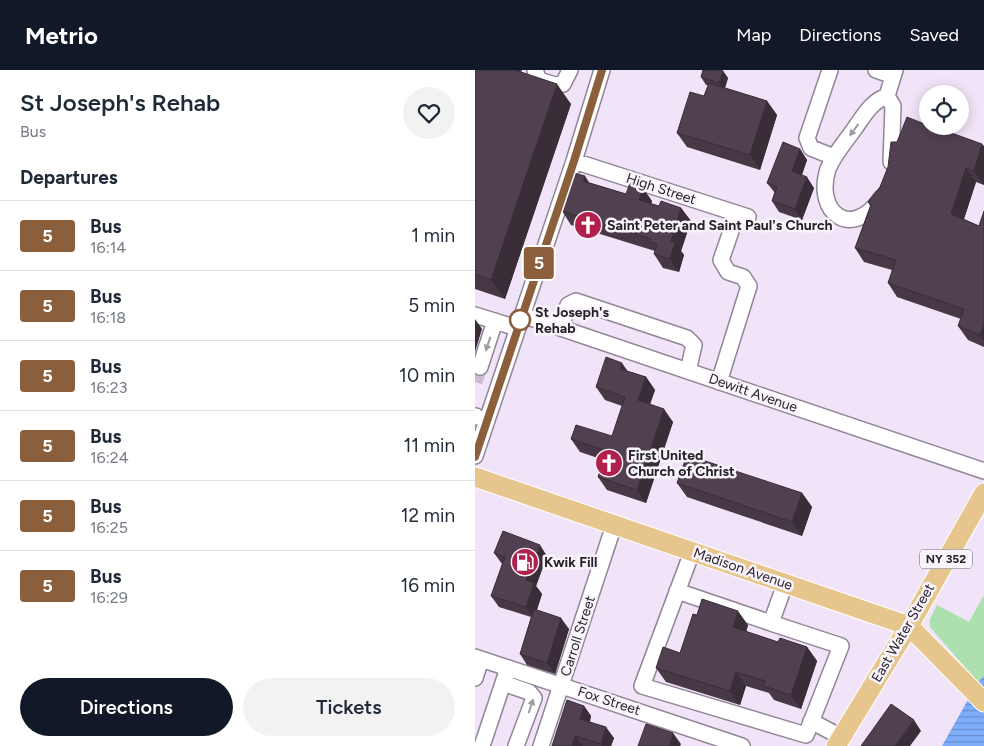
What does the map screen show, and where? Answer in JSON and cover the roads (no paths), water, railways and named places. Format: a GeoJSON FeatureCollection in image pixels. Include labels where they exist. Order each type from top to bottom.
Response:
{"type":"FeatureCollection","features":[{"type":"Feature","properties":{"kind":"main road","name":"Madison Avenue"},"geometry":{"type":"LineString","coordinates":[[475,477],[909,626],[984,702]]}},
{"type":"Feature","properties":{"kind":"main road","name":"East Water Street"},"geometry":{"type":"LineString","coordinates":[[839,742],[909,626],[984,493]]}},
{"type":"Feature","properties":{"kind":"street"},"geometry":{"type":"LineString","coordinates":[[535,70],[539,80],[555,85],[563,84],[570,70]]}},
{"type":"Feature","properties":{"kind":"street"},"geometry":{"type":"LineString","coordinates":[[475,456],[478,418],[520,321],[574,161],[602,70]]}},
{"type":"Feature","properties":{"kind":"street"},"geometry":{"type":"LineString","coordinates":[[830,70],[807,138],[811,148],[834,157]]}},
{"type":"Feature","properties":{"kind":"street"},"geometry":{"type":"LineString","coordinates":[[876,70],[894,73],[887,96],[893,106],[891,165],[887,189],[874,208],[861,219],[848,219],[837,214],[829,207],[826,198],[828,170],[834,157],[874,101],[887,96]]}},
{"type":"Feature","properties":{"kind":"street","name":"High Street"},"geometry":{"type":"LineString","coordinates":[[574,161],[743,215],[721,260],[728,272],[743,277],[749,286],[719,382]]}},
{"type":"Feature","properties":{"kind":"street"},"geometry":{"type":"LineString","coordinates":[[561,328],[568,305],[575,301],[687,338],[694,345],[688,371]]}},
{"type":"Feature","properties":{"kind":"street","name":"Dewitt Avenue"},"geometry":{"type":"LineString","coordinates":[[475,315],[495,321],[520,321],[561,328],[984,472]]}},
{"type":"Feature","properties":{"kind":"street"},"geometry":{"type":"LineString","coordinates":[[480,367],[495,321]]}},
{"type":"Feature","properties":{"kind":"street","name":"Carroll Street"},"geometry":{"type":"LineString","coordinates":[[541,746],[614,525]]}},
{"type":"Feature","properties":{"kind":"street"},"geometry":{"type":"LineString","coordinates":[[677,591],[841,646],[803,741],[716,708],[641,686],[677,591],[692,552]]}},
{"type":"Feature","properties":{"kind":"street"},"geometry":{"type":"LineString","coordinates":[[771,624],[785,584]]}},
{"type":"Feature","properties":{"kind":"street"},"geometry":{"type":"LineString","coordinates":[[475,678],[478,658]]}},
{"type":"Feature","properties":{"kind":"street","name":"Fox Street"},"geometry":{"type":"LineString","coordinates":[[478,658],[742,746]]}},
{"type":"Feature","properties":{"kind":"street"},"geometry":{"type":"LineString","coordinates":[[482,746],[508,668]]}},
{"type":"Feature","properties":{"kind":"street"},"geometry":{"type":"LineString","coordinates":[[503,683],[529,692],[534,698],[516,746]]}},
{"type":"Feature","properties":{"kind":"street"},"geometry":{"type":"LineString","coordinates":[[707,734],[716,708]]}},
{"type":"Feature","properties":{"kind":"street"},"geometry":{"type":"LineString","coordinates":[[811,721],[839,742]]}},
{"type":"Feature","properties":{"kind":"water"},"geometry":{"type":"Polygon","coordinates":[[[984,676],[984,746],[942,746],[978,682],[984,676]]]}},
{"type":"Feature","properties":{"kind":"tunnel"},"geometry":{"type":"LineString","coordinates":[[475,382],[480,367]]}},
{"type":"Feature","properties":{"kind":"place","name":"Saint Peter and Saint Paul's Church"},"geometry":{"type":"Point","coordinates":[588,225]}},
{"type":"Feature","properties":{"kind":"place","name":"St Joseph's Rehab"},"geometry":{"type":"Point","coordinates":[520,320]}},
{"type":"Feature","properties":{"kind":"place","name":"First United Church of Christ"},"geometry":{"type":"Point","coordinates":[609,463]}},
{"type":"Feature","properties":{"kind":"place","name":"Kwik Fill"},"geometry":{"type":"Point","coordinates":[525,562]}}]}
